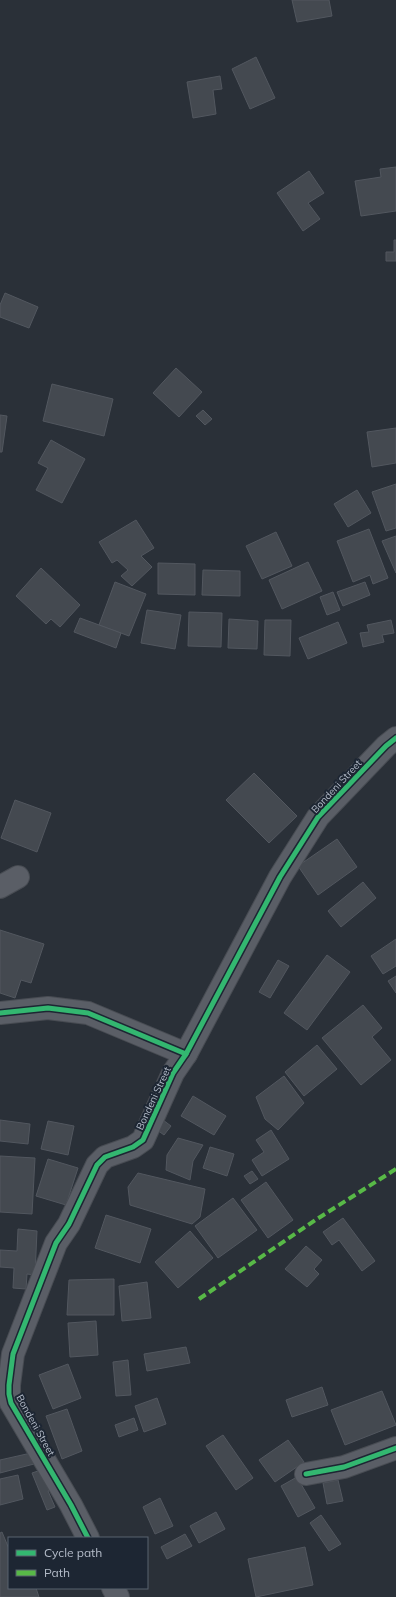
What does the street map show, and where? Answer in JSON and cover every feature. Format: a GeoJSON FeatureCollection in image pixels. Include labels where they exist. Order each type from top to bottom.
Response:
{"type":"FeatureCollection","features":[{"type":"Feature","properties":{"kind":"street","name":"Bondeni Street"},"geometry":{"type":"LineString","coordinates":[[87,1537],[68,1499],[6,1398],[9,1394],[13,1354],[56,1243],[69,1224],[97,1165],[105,1157],[133,1147],[143,1140],[173,1073],[186,1054],[280,877],[318,817],[393,747]]}},
{"type":"Feature","properties":{"kind":"street"},"geometry":{"type":"LineString","coordinates":[[0,1013],[48,1008],[88,1013],[186,1054]]}},
{"type":"Feature","properties":{"kind":"street"},"geometry":{"type":"LineString","coordinates":[[306,1474],[344,1467],[396,1448]]}},
{"type":"Feature","properties":{"kind":"building"},"geometry":{"type":"Polygon","coordinates":[[[292,0],[329,0],[332,16],[297,22],[292,0]]]}},
{"type":"Feature","properties":{"kind":"building"},"geometry":{"type":"Polygon","coordinates":[[[256,57],[275,98],[250,109],[232,69],[256,57]]]}},
{"type":"Feature","properties":{"kind":"building"},"geometry":{"type":"Polygon","coordinates":[[[220,76],[222,89],[213,90],[216,114],[193,118],[187,82],[220,76]]]}},
{"type":"Feature","properties":{"kind":"building"},"geometry":{"type":"Polygon","coordinates":[[[396,167],[396,211],[361,216],[355,181],[381,177],[380,169],[396,167]]]}},
{"type":"Feature","properties":{"kind":"building"},"geometry":{"type":"Polygon","coordinates":[[[309,171],[324,193],[308,203],[320,219],[303,231],[277,193],[309,171]]]}},
{"type":"Feature","properties":{"kind":"building"},"geometry":{"type":"Polygon","coordinates":[[[394,240],[396,240],[396,261],[386,261],[386,252],[394,252],[394,240]]]}},
{"type":"Feature","properties":{"kind":"building"},"geometry":{"type":"Polygon","coordinates":[[[5,293],[38,307],[29,328],[0,317],[0,305],[5,293]]]}},
{"type":"Feature","properties":{"kind":"building"},"geometry":{"type":"Polygon","coordinates":[[[176,368],[202,392],[179,417],[153,393],[176,368]]]}},
{"type":"Feature","properties":{"kind":"building"},"geometry":{"type":"Polygon","coordinates":[[[52,384],[113,399],[104,436],[43,421],[52,384]]]}},
{"type":"Feature","properties":{"kind":"building"},"geometry":{"type":"Polygon","coordinates":[[[203,410],[212,419],[205,425],[196,416],[203,410]]]}},
{"type":"Feature","properties":{"kind":"building"},"geometry":{"type":"Polygon","coordinates":[[[0,415],[7,416],[2,452],[0,452],[0,415]]]}},
{"type":"Feature","properties":{"kind":"building"},"geometry":{"type":"Polygon","coordinates":[[[396,428],[396,463],[372,467],[367,432],[396,428]]]}},
{"type":"Feature","properties":{"kind":"building"},"geometry":{"type":"Polygon","coordinates":[[[51,440],[85,459],[62,503],[36,490],[48,468],[38,463],[51,440]]]}},
{"type":"Feature","properties":{"kind":"building"},"geometry":{"type":"Polygon","coordinates":[[[396,484],[396,528],[386,531],[372,492],[396,484]]]}},
{"type":"Feature","properties":{"kind":"building"},"geometry":{"type":"Polygon","coordinates":[[[357,490],[371,513],[348,527],[334,504],[357,490]]]}},
{"type":"Feature","properties":{"kind":"building"},"geometry":{"type":"Polygon","coordinates":[[[136,520],[154,548],[141,556],[152,567],[132,586],[121,576],[128,570],[117,560],[112,563],[99,542],[136,520]]]}},
{"type":"Feature","properties":{"kind":"building"},"geometry":{"type":"Polygon","coordinates":[[[369,529],[388,578],[373,584],[370,575],[353,582],[337,541],[369,529]]]}},
{"type":"Feature","properties":{"kind":"building"},"geometry":{"type":"Polygon","coordinates":[[[276,532],[292,566],[262,579],[246,546],[276,532]]]}},
{"type":"Feature","properties":{"kind":"building"},"geometry":{"type":"Polygon","coordinates":[[[396,536],[396,573],[382,541],[396,536]]]}},
{"type":"Feature","properties":{"kind":"building"},"geometry":{"type":"Polygon","coordinates":[[[308,562],[322,591],[282,609],[269,580],[308,562]]]}},
{"type":"Feature","properties":{"kind":"building"},"geometry":{"type":"Polygon","coordinates":[[[158,563],[195,564],[195,595],[158,594],[158,563]]]}},
{"type":"Feature","properties":{"kind":"building"},"geometry":{"type":"Polygon","coordinates":[[[41,568],[80,605],[60,627],[51,619],[46,624],[16,596],[41,568]]]}},
{"type":"Feature","properties":{"kind":"building"},"geometry":{"type":"Polygon","coordinates":[[[203,570],[240,571],[240,596],[202,595],[203,570]]]}},
{"type":"Feature","properties":{"kind":"building"},"geometry":{"type":"Polygon","coordinates":[[[115,582],[146,594],[129,636],[99,625],[115,582]]]}},
{"type":"Feature","properties":{"kind":"building"},"geometry":{"type":"Polygon","coordinates":[[[365,582],[370,595],[343,606],[337,592],[365,582]]]}},
{"type":"Feature","properties":{"kind":"building"},"geometry":{"type":"Polygon","coordinates":[[[333,592],[340,610],[327,615],[320,597],[333,592]]]}},
{"type":"Feature","properties":{"kind":"building"},"geometry":{"type":"Polygon","coordinates":[[[147,610],[181,615],[175,649],[141,643],[147,610]]]}},
{"type":"Feature","properties":{"kind":"building"},"geometry":{"type":"Polygon","coordinates":[[[189,612],[222,613],[221,647],[188,646],[189,612]]]}},
{"type":"Feature","properties":{"kind":"building"},"geometry":{"type":"Polygon","coordinates":[[[80,618],[121,633],[116,648],[74,632],[80,618]]]}},
{"type":"Feature","properties":{"kind":"building"},"geometry":{"type":"Polygon","coordinates":[[[229,619],[258,621],[257,649],[228,648],[229,619]]]}},
{"type":"Feature","properties":{"kind":"building"},"geometry":{"type":"Polygon","coordinates":[[[265,620],[291,620],[290,656],[264,655],[265,620]]]}},
{"type":"Feature","properties":{"kind":"building"},"geometry":{"type":"Polygon","coordinates":[[[391,620],[394,633],[382,635],[384,642],[363,647],[360,633],[369,632],[367,625],[391,620]]]}},
{"type":"Feature","properties":{"kind":"building"},"geometry":{"type":"Polygon","coordinates":[[[338,622],[347,643],[308,659],[299,638],[338,622]]]}},
{"type":"Feature","properties":{"kind":"building"},"geometry":{"type":"Polygon","coordinates":[[[254,773],[297,816],[269,843],[226,800],[254,773]]]}},
{"type":"Feature","properties":{"kind":"building"},"geometry":{"type":"Polygon","coordinates":[[[15,800],[51,813],[37,852],[1,838],[15,800]]]}},
{"type":"Feature","properties":{"kind":"building"},"geometry":{"type":"Polygon","coordinates":[[[337,839],[357,867],[318,895],[298,866],[337,839]]]}},
{"type":"Feature","properties":{"kind":"building"},"geometry":{"type":"Polygon","coordinates":[[[363,882],[376,898],[341,927],[328,911],[363,882]]]}},
{"type":"Feature","properties":{"kind":"building"},"geometry":{"type":"Polygon","coordinates":[[[0,930],[44,944],[31,983],[21,980],[15,998],[0,993],[0,930]]]}},
{"type":"Feature","properties":{"kind":"building"},"geometry":{"type":"Polygon","coordinates":[[[396,939],[396,966],[383,974],[371,956],[396,939]]]}},
{"type":"Feature","properties":{"kind":"building"},"geometry":{"type":"Polygon","coordinates":[[[327,955],[350,972],[307,1030],[284,1013],[327,955]]]}},
{"type":"Feature","properties":{"kind":"building"},"geometry":{"type":"Polygon","coordinates":[[[278,960],[289,966],[270,998],[259,992],[278,960]]]}},
{"type":"Feature","properties":{"kind":"building"},"geometry":{"type":"Polygon","coordinates":[[[396,976],[396,993],[388,981],[396,976]]]}},
{"type":"Feature","properties":{"kind":"building"},"geometry":{"type":"Polygon","coordinates":[[[363,1005],[382,1028],[372,1037],[391,1060],[361,1085],[322,1038],[363,1005]]]}},
{"type":"Feature","properties":{"kind":"building"},"geometry":{"type":"Polygon","coordinates":[[[317,1045],[337,1069],[304,1096],[285,1072],[317,1045]]]}},
{"type":"Feature","properties":{"kind":"building"},"geometry":{"type":"Polygon","coordinates":[[[284,1076],[304,1103],[278,1130],[265,1119],[256,1097],[284,1076]]]}},
{"type":"Feature","properties":{"kind":"building"},"geometry":{"type":"Polygon","coordinates":[[[193,1096],[226,1116],[214,1135],[181,1116],[193,1096]]]}},
{"type":"Feature","properties":{"kind":"building"},"geometry":{"type":"Polygon","coordinates":[[[0,1120],[30,1124],[28,1144],[0,1141],[0,1120]]]}},
{"type":"Feature","properties":{"kind":"building"},"geometry":{"type":"Polygon","coordinates":[[[163,1120],[171,1126],[164,1135],[156,1129],[163,1120]]]}},
{"type":"Feature","properties":{"kind":"building"},"geometry":{"type":"Polygon","coordinates":[[[48,1121],[74,1126],[68,1155],[41,1149],[48,1121]]]}},
{"type":"Feature","properties":{"kind":"building"},"geometry":{"type":"Polygon","coordinates":[[[271,1130],[289,1159],[262,1176],[252,1160],[264,1152],[256,1140],[271,1130]]]}},
{"type":"Feature","properties":{"kind":"building"},"geometry":{"type":"Polygon","coordinates":[[[178,1138],[203,1145],[193,1161],[190,1180],[166,1170],[167,1155],[178,1138]]]}},
{"type":"Feature","properties":{"kind":"building"},"geometry":{"type":"Polygon","coordinates":[[[210,1147],[234,1154],[227,1176],[203,1168],[210,1147]]]}},
{"type":"Feature","properties":{"kind":"building"},"geometry":{"type":"Polygon","coordinates":[[[0,1156],[35,1158],[32,1214],[0,1212],[0,1156]]]}},
{"type":"Feature","properties":{"kind":"building"},"geometry":{"type":"Polygon","coordinates":[[[48,1159],[78,1168],[66,1205],[36,1196],[48,1159]]]}},
{"type":"Feature","properties":{"kind":"building"},"geometry":{"type":"Polygon","coordinates":[[[252,1171],[258,1179],[250,1184],[244,1176],[252,1171]]]}},
{"type":"Feature","properties":{"kind":"building"},"geometry":{"type":"Polygon","coordinates":[[[138,1173],[205,1189],[200,1217],[192,1224],[130,1205],[128,1187],[138,1173]]]}},
{"type":"Feature","properties":{"kind":"building"},"geometry":{"type":"Polygon","coordinates":[[[266,1182],[293,1220],[268,1238],[241,1200],[266,1182]]]}},
{"type":"Feature","properties":{"kind":"building"},"geometry":{"type":"Polygon","coordinates":[[[233,1198],[257,1230],[218,1258],[195,1226],[233,1198]]]}},
{"type":"Feature","properties":{"kind":"building"},"geometry":{"type":"Polygon","coordinates":[[[106,1215],[151,1229],[140,1263],[95,1248],[106,1215]]]}},
{"type":"Feature","properties":{"kind":"building"},"geometry":{"type":"Polygon","coordinates":[[[343,1218],[375,1261],[362,1271],[339,1240],[332,1245],[323,1232],[343,1218]]]}},
{"type":"Feature","properties":{"kind":"building"},"geometry":{"type":"Polygon","coordinates":[[[18,1229],[37,1231],[35,1275],[27,1274],[26,1289],[13,1288],[14,1268],[0,1267],[0,1250],[17,1251],[18,1229]]]}},
{"type":"Feature","properties":{"kind":"building"},"geometry":{"type":"Polygon","coordinates":[[[190,1231],[213,1258],[178,1288],[155,1262],[190,1231]]]}},
{"type":"Feature","properties":{"kind":"building"},"geometry":{"type":"Polygon","coordinates":[[[306,1246],[322,1260],[314,1269],[319,1274],[307,1287],[285,1269],[306,1246]]]}},
{"type":"Feature","properties":{"kind":"building"},"geometry":{"type":"Polygon","coordinates":[[[114,1279],[114,1315],[67,1315],[69,1280],[114,1279]]]}},
{"type":"Feature","properties":{"kind":"building"},"geometry":{"type":"Polygon","coordinates":[[[147,1282],[151,1318],[122,1321],[119,1286],[147,1282]]]}},
{"type":"Feature","properties":{"kind":"building"},"geometry":{"type":"Polygon","coordinates":[[[96,1321],[98,1355],[70,1357],[68,1323],[96,1321]]]}},
{"type":"Feature","properties":{"kind":"building"},"geometry":{"type":"Polygon","coordinates":[[[186,1347],[190,1363],[147,1371],[144,1354],[186,1347]]]}},
{"type":"Feature","properties":{"kind":"building"},"geometry":{"type":"Polygon","coordinates":[[[128,1360],[131,1395],[116,1396],[113,1362],[128,1360]]]}},
{"type":"Feature","properties":{"kind":"building"},"geometry":{"type":"Polygon","coordinates":[[[68,1364],[81,1398],[53,1409],[39,1375],[68,1364]]]}},
{"type":"Feature","properties":{"kind":"building"},"geometry":{"type":"Polygon","coordinates":[[[322,1387],[328,1405],[292,1417],[286,1400],[322,1387]]]}},
{"type":"Feature","properties":{"kind":"building"},"geometry":{"type":"Polygon","coordinates":[[[382,1391],[396,1425],[345,1445],[331,1410],[382,1391]]]}},
{"type":"Feature","properties":{"kind":"building"},"geometry":{"type":"Polygon","coordinates":[[[157,1398],[166,1424],[144,1432],[135,1406],[157,1398]]]}},
{"type":"Feature","properties":{"kind":"building"},"geometry":{"type":"Polygon","coordinates":[[[67,1409],[82,1451],[62,1459],[46,1416],[67,1409]]]}},
{"type":"Feature","properties":{"kind":"building"},"geometry":{"type":"Polygon","coordinates":[[[134,1418],[138,1430],[119,1437],[115,1425],[134,1418]]]}},
{"type":"Feature","properties":{"kind":"building"},"geometry":{"type":"Polygon","coordinates":[[[223,1435],[253,1478],[236,1490],[206,1446],[223,1435]]]}},
{"type":"Feature","properties":{"kind":"building"},"geometry":{"type":"Polygon","coordinates":[[[288,1440],[304,1462],[275,1482],[259,1460],[288,1440]]]}},
{"type":"Feature","properties":{"kind":"building"},"geometry":{"type":"Polygon","coordinates":[[[31,1453],[34,1464],[0,1473],[0,1460],[31,1453]]]}},
{"type":"Feature","properties":{"kind":"building"},"geometry":{"type":"Polygon","coordinates":[[[41,1470],[56,1487],[48,1491],[55,1507],[47,1510],[32,1473],[41,1470]]]}},
{"type":"Feature","properties":{"kind":"building"},"geometry":{"type":"Polygon","coordinates":[[[18,1475],[23,1499],[0,1505],[0,1479],[18,1475]]]}},
{"type":"Feature","properties":{"kind":"building"},"geometry":{"type":"Polygon","coordinates":[[[297,1477],[315,1508],[298,1517],[281,1486],[297,1477]]]}},
{"type":"Feature","properties":{"kind":"building"},"geometry":{"type":"Polygon","coordinates":[[[338,1480],[343,1501],[327,1504],[323,1483],[338,1480]]]}},
{"type":"Feature","properties":{"kind":"building"},"geometry":{"type":"Polygon","coordinates":[[[160,1498],[173,1526],[155,1534],[143,1507],[160,1498]]]}},
{"type":"Feature","properties":{"kind":"building"},"geometry":{"type":"Polygon","coordinates":[[[216,1512],[225,1529],[199,1543],[190,1526],[216,1512]]]}},
{"type":"Feature","properties":{"kind":"building"},"geometry":{"type":"Polygon","coordinates":[[[321,1515],[341,1544],[329,1551],[310,1523],[321,1515]]]}},
{"type":"Feature","properties":{"kind":"building"},"geometry":{"type":"Polygon","coordinates":[[[2,1532],[8,1547],[8,1589],[36,1589],[39,1597],[0,1597],[0,1533],[2,1532]]]}},
{"type":"Feature","properties":{"kind":"building"},"geometry":{"type":"Polygon","coordinates":[[[185,1534],[192,1546],[167,1559],[161,1547],[185,1534]]]}},
{"type":"Feature","properties":{"kind":"building"},"geometry":{"type":"Polygon","coordinates":[[[305,1547],[313,1585],[256,1597],[248,1559],[305,1547]]]}},
{"type":"Feature","properties":{"kind":"marked path"},"geometry":{"type":"LineString","coordinates":[[199,1299],[317,1219],[396,1169]]}},
{"type":"Feature","properties":{"kind":"cycle path"},"geometry":{"type":"LineString","coordinates":[[87,1537],[71,1505],[11,1403],[9,1385],[13,1354],[56,1243],[69,1224],[97,1165],[105,1157],[133,1147],[143,1140],[173,1073],[186,1054],[280,877],[318,817],[386,746],[396,738]]}},
{"type":"Feature","properties":{"kind":"cycle path"},"geometry":{"type":"LineString","coordinates":[[0,1013],[48,1008],[88,1013],[186,1054]]}},
{"type":"Feature","properties":{"kind":"cycle path"},"geometry":{"type":"LineString","coordinates":[[306,1474],[344,1467],[396,1448]]}}]}
